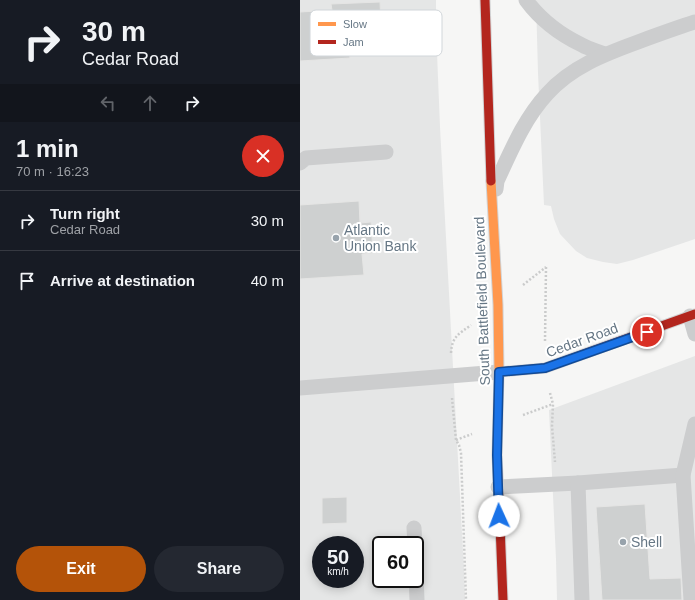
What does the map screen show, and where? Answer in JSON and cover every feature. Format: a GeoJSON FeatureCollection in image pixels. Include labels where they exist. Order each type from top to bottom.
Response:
{"type":"FeatureCollection","features":[{"type":"Feature","properties":{"kind":"main road","name":"South Battlefield Boulevard"},"geometry":{"type":"LineString","coordinates":[[486,0],[493,214],[498,305],[499,372],[497,455],[503,600]]}},
{"type":"Feature","properties":{"kind":"main road","name":"Cedar Road"},"geometry":{"type":"LineString","coordinates":[[499,372],[545,368],[692,315]]}},
{"type":"Feature","properties":{"kind":"lane"},"geometry":{"type":"LineString","coordinates":[[526,0],[541,17],[559,32],[582,45],[605,54]]}},
{"type":"Feature","properties":{"kind":"lane"},"geometry":{"type":"LineString","coordinates":[[493,214],[497,181],[520,132],[534,109],[547,94],[565,77],[605,54],[695,22]]}},
{"type":"Feature","properties":{"kind":"lane"},"geometry":{"type":"LineString","coordinates":[[300,163],[306,158],[386,152]]}},
{"type":"Feature","properties":{"kind":"lane"},"geometry":{"type":"LineString","coordinates":[[692,315],[695,334]]}},
{"type":"Feature","properties":{"kind":"lane"},"geometry":{"type":"LineString","coordinates":[[300,388],[499,372]]}},
{"type":"Feature","properties":{"kind":"lane"},"geometry":{"type":"LineString","coordinates":[[691,600],[691,542],[683,475],[695,424]]}},
{"type":"Feature","properties":{"kind":"lane"},"geometry":{"type":"LineString","coordinates":[[498,487],[683,475]]}},
{"type":"Feature","properties":{"kind":"lane"},"geometry":{"type":"LineString","coordinates":[[578,483],[582,600]]}},
{"type":"Feature","properties":{"kind":"lane"},"geometry":{"type":"LineString","coordinates":[[414,528],[414,536]]}},
{"type":"Feature","properties":{"kind":"lane"},"geometry":{"type":"LineString","coordinates":[[417,588],[417,600]]}},
{"type":"Feature","properties":{"kind":"path"},"geometry":{"type":"LineString","coordinates":[[546,267],[545,368],[553,404]]}},
{"type":"Feature","properties":{"kind":"path"},"geometry":{"type":"LineString","coordinates":[[456,440],[461,453],[466,600]]}},
{"type":"Feature","properties":{"kind":"shaded area"},"geometry":{"type":"Polygon","coordinates":[[[300,0],[436,0],[436,10],[310,10],[310,56],[437,56],[465,600],[300,600],[300,0]]]}},
{"type":"Feature","properties":{"kind":"shaded area"},"geometry":{"type":"Polygon","coordinates":[[[536,0],[695,0],[695,239],[617,264],[587,258],[576,251],[560,234],[551,206],[544,205],[536,0]]]}},
{"type":"Feature","properties":{"kind":"shaded area"},"geometry":{"type":"Polygon","coordinates":[[[695,356],[695,600],[557,600],[549,410],[695,356]]]}},
{"type":"Feature","properties":{"kind":"building"},"geometry":{"type":"Polygon","coordinates":[[[380,2],[380,10],[332,10],[331,4],[380,2]]]}},
{"type":"Feature","properties":{"kind":"building"},"geometry":{"type":"Polygon","coordinates":[[[310,11],[310,56],[350,56],[350,58],[300,61],[300,12],[310,11]]]}},
{"type":"Feature","properties":{"kind":"building","name":"Atlantic Union Bank"},"geometry":{"type":"Polygon","coordinates":[[[359,201],[360,223],[371,222],[373,253],[362,254],[364,275],[300,279],[300,205],[359,201]]]}},
{"type":"Feature","properties":{"kind":"building"},"geometry":{"type":"Polygon","coordinates":[[[347,497],[347,523],[322,524],[322,498],[347,497]]]}},
{"type":"Feature","properties":{"kind":"building","name":"Shell"},"geometry":{"type":"Polygon","coordinates":[[[645,504],[650,579],[681,578],[682,600],[602,600],[596,507],[645,504]]]}},
{"type":"Feature","properties":{"kind":"traffic: slow"},"geometry":{"type":"LineString","coordinates":[[491,181],[498,305],[499,372],[497,455],[499,500]]}},
{"type":"Feature","properties":{"kind":"traffic: jam"},"geometry":{"type":"LineString","coordinates":[[485,0],[491,181]]}},
{"type":"Feature","properties":{"kind":"traffic: jam"},"geometry":{"type":"LineString","coordinates":[[499,372],[545,368],[695,314]]}},
{"type":"Feature","properties":{"kind":"traffic: jam"},"geometry":{"type":"LineString","coordinates":[[499,500],[503,600]]}},
{"type":"Feature","properties":{"kind":"place","name":"Atlantic Union Bank"},"geometry":{"type":"Point","coordinates":[336,238]}},
{"type":"Feature","properties":{"kind":"place","name":"Shell"},"geometry":{"type":"Point","coordinates":[623,542]}},
{"type":"Feature","properties":{"kind":"route"},"geometry":{"type":"LineString","coordinates":[[499,516],[497,455],[499,372],[545,368],[647,332]]}}]}
